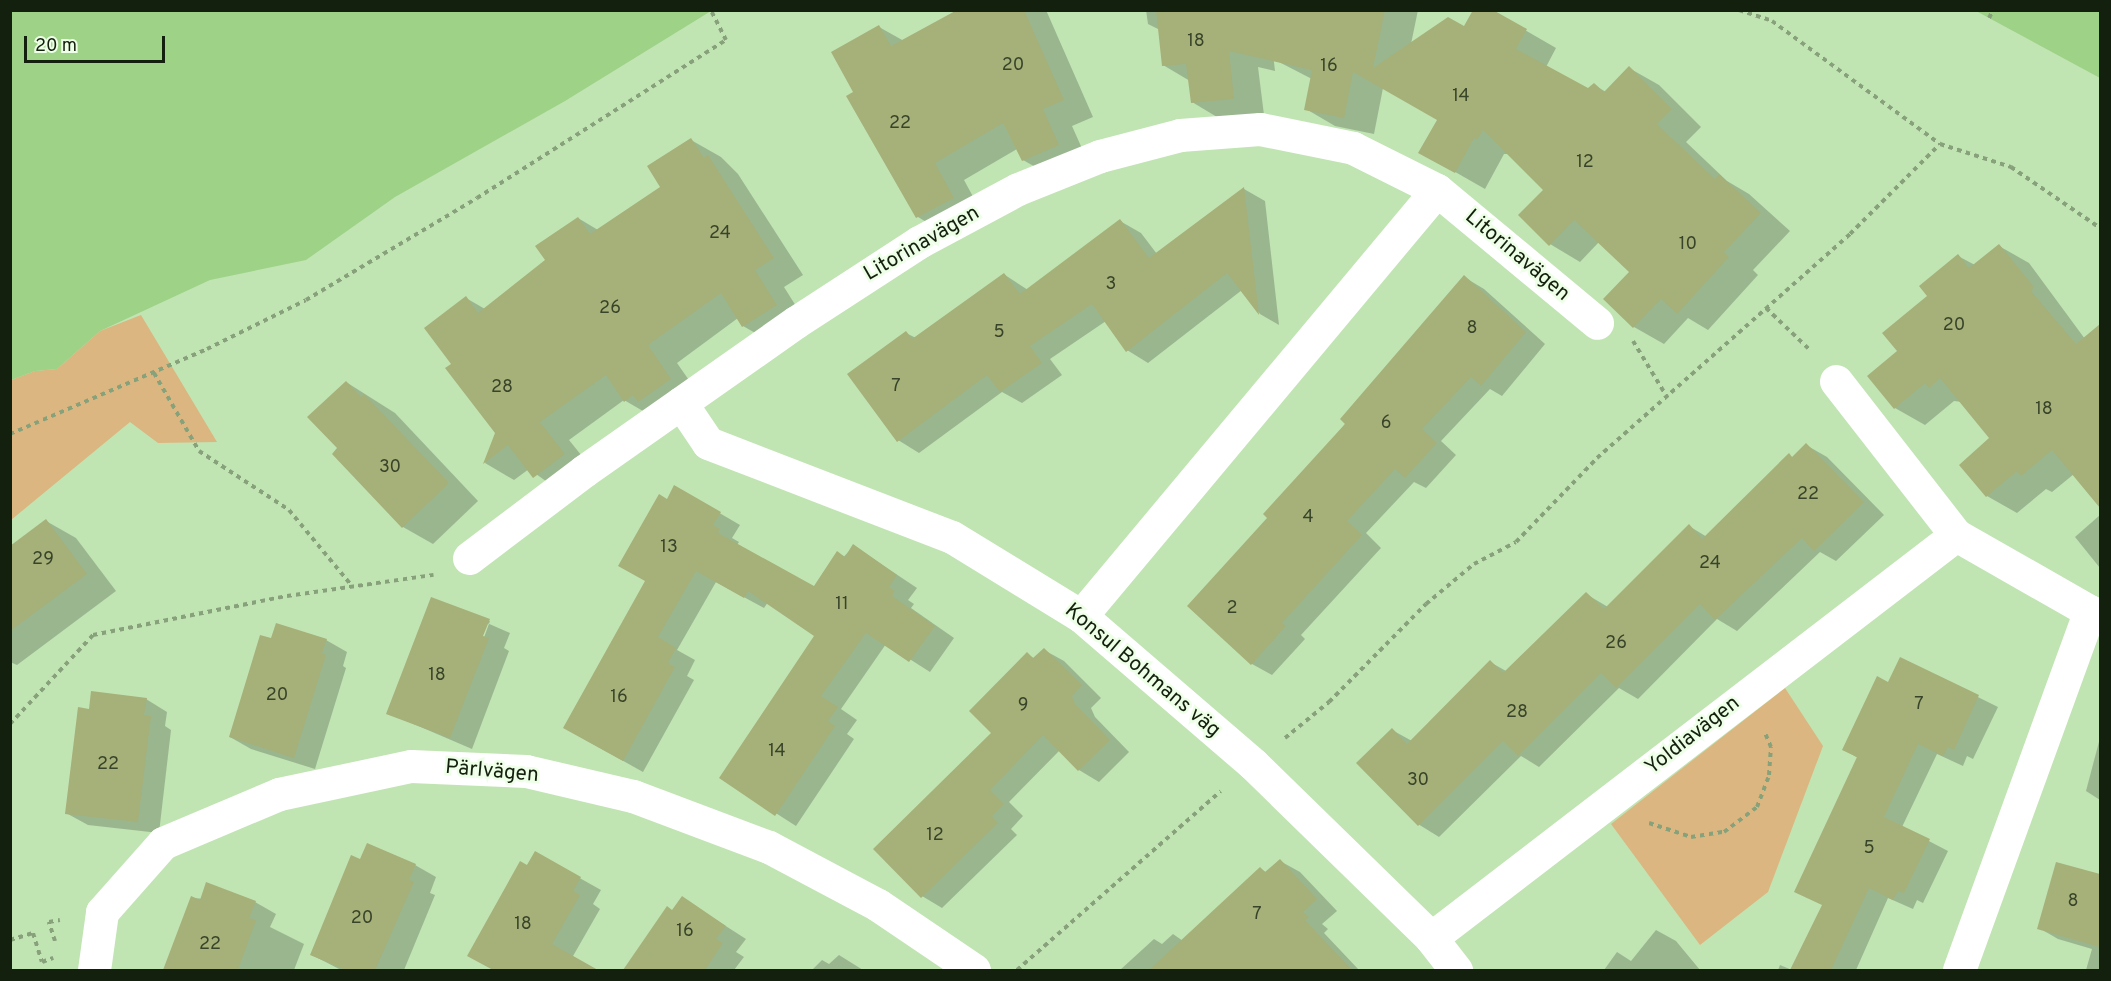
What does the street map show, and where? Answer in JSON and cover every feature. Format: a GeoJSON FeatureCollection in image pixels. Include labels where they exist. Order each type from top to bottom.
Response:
{"type":"FeatureCollection","features":[{"type":"Feature","properties":{"kind":"street","name":"Litorinavägen"},"geometry":{"type":"LineString","coordinates":[[469,558],[796,322],[919,243],[1018,189],[1100,156],[1180,135],[1260,129],[1353,148],[1437,190],[1597,323]]}},
{"type":"Feature","properties":{"kind":"street"},"geometry":{"type":"LineString","coordinates":[[1080,616],[1437,190]]}},
{"type":"Feature","properties":{"kind":"street"},"geometry":{"type":"LineString","coordinates":[[1836,381],[1956,535],[2095,614],[1959,970]]}},
{"type":"Feature","properties":{"kind":"street","name":"Konsul Bohmans väg"},"geometry":{"type":"LineString","coordinates":[[681,403],[708,443],[952,537],[1080,616],[1253,764],[1431,938],[1456,970]]}},
{"type":"Feature","properties":{"kind":"street","name":"Yoldiavägen"},"geometry":{"type":"LineString","coordinates":[[1431,938],[1956,535]]}},
{"type":"Feature","properties":{"kind":"street","name":"Pärlvägen"},"geometry":{"type":"LineString","coordinates":[[94,970],[102,912],[163,843],[279,794],[411,766],[526,771],[633,796],[769,847],[878,904],[974,970]]}},
{"type":"Feature","properties":{"kind":"path"},"geometry":{"type":"LineString","coordinates":[[10,434],[154,373],[306,300],[477,198],[726,40],[711,10]]}},
{"type":"Feature","properties":{"kind":"path"},"geometry":{"type":"LineString","coordinates":[[1739,10],[1772,21],[1940,144],[2012,166],[2100,228]]}},
{"type":"Feature","properties":{"kind":"path"},"geometry":{"type":"LineString","coordinates":[[1989,18],[1993,10]]}},
{"type":"Feature","properties":{"kind":"path"},"geometry":{"type":"LineString","coordinates":[[1017,970],[1253,764],[1329,702],[1426,604],[1474,564],[1516,542],[1597,458],[1850,234],[1940,144]]}},
{"type":"Feature","properties":{"kind":"path"},"geometry":{"type":"LineString","coordinates":[[1766,309],[1799,339]]}},
{"type":"Feature","properties":{"kind":"path"},"geometry":{"type":"LineString","coordinates":[[1635,345],[1667,397]]}},
{"type":"Feature","properties":{"kind":"path"},"geometry":{"type":"LineString","coordinates":[[154,373],[199,451],[289,510],[352,586]]}},
{"type":"Feature","properties":{"kind":"path"},"geometry":{"type":"LineString","coordinates":[[10,724],[93,635],[352,586],[428,577],[469,558]]}},
{"type":"Feature","properties":{"kind":"path"},"geometry":{"type":"LineString","coordinates":[[1617,796],[1645,822],[1691,837],[1724,832],[1757,807],[1769,775],[1771,747],[1761,721],[1742,699]]}},
{"type":"Feature","properties":{"kind":"path"},"geometry":{"type":"LineString","coordinates":[[10,940],[33,933],[42,962]]}},
{"type":"Feature","properties":{"kind":"shaded area"},"geometry":{"type":"Polygon","coordinates":[[[11,10],[711,11],[565,101],[395,197],[306,260],[210,280],[100,331],[57,369],[35,371],[11,380],[11,10]]]}},
{"type":"Feature","properties":{"kind":"shaded area"},"geometry":{"type":"Polygon","coordinates":[[[1976,11],[2100,11],[2100,78],[1989,18],[1976,11]]]}},
{"type":"Feature","properties":{"kind":"shaded area"},"geometry":{"type":"Polygon","coordinates":[[[141,315],[217,442],[158,443],[130,422],[11,520],[11,380],[35,371],[57,369],[100,331],[141,315]]]}},
{"type":"Feature","properties":{"kind":"shaded area"},"geometry":{"type":"Polygon","coordinates":[[[1785,688],[1823,746],[1768,892],[1700,945],[1611,824],[1785,688]]]}},
{"type":"Feature","properties":{"kind":"building"},"geometry":{"type":"Polygon","coordinates":[[[957,10],[1024,10],[1064,100],[1043,109],[1059,145],[1022,161],[1003,123],[935,163],[954,198],[916,218],[846,96],[853,92],[831,52],[879,25],[891,46],[957,10]]]}},
{"type":"Feature","properties":{"kind":"building"},"geometry":{"type":"Polygon","coordinates":[[[1156,10],[1385,10],[1373,68],[1448,17],[1464,26],[1473,10],[1493,10],[1527,29],[1516,49],[1588,88],[1594,83],[1604,92],[1629,66],[1672,109],[1657,124],[1715,179],[1719,174],[1761,213],[1724,252],[1729,257],[1677,314],[1661,299],[1633,328],[1603,299],[1629,272],[1574,220],[1549,246],[1518,215],[1543,190],[1483,130],[1477,140],[1474,138],[1455,173],[1418,153],[1437,120],[1353,72],[1344,118],[1304,110],[1312,70],[1229,51],[1234,99],[1191,103],[1186,64],[1162,66],[1156,10]]]}},
{"type":"Feature","properties":{"kind":"building"},"geometry":{"type":"Polygon","coordinates":[[[691,138],[704,158],[708,155],[774,258],[755,270],[777,305],[742,327],[721,293],[648,345],[671,379],[638,402],[633,395],[624,402],[606,375],[540,422],[565,454],[533,478],[508,445],[483,464],[495,433],[445,368],[451,364],[424,328],[466,296],[478,313],[545,260],[535,246],[578,217],[590,234],[660,187],[647,166],[691,138]]]}},
{"type":"Feature","properties":{"kind":"building"},"geometry":{"type":"Polygon","coordinates":[[[1244,187],[1259,315],[1227,273],[1126,352],[1092,304],[1030,346],[1042,363],[1000,392],[987,375],[897,442],[847,374],[906,331],[912,339],[1004,273],[1020,294],[1120,219],[1149,258],[1244,187]]]}},
{"type":"Feature","properties":{"kind":"building"},"geometry":{"type":"Polygon","coordinates":[[[1999,244],[2034,287],[2031,291],[2076,344],[2100,324],[2100,508],[2052,450],[2021,476],[2017,471],[1986,497],[1959,465],[1989,438],[1940,378],[1929,388],[1925,383],[1894,409],[1867,376],[1897,351],[1882,333],[1927,296],[1919,286],[1958,254],[1969,268],[1999,244]]]}},
{"type":"Feature","properties":{"kind":"building"},"geometry":{"type":"Polygon","coordinates":[[[1464,275],[1526,332],[1481,386],[1471,377],[1422,429],[1437,443],[1405,478],[1395,469],[1347,521],[1362,535],[1282,623],[1286,626],[1251,665],[1187,606],[1267,518],[1263,514],[1345,424],[1340,419],[1464,275]]]}},
{"type":"Feature","properties":{"kind":"building"},"geometry":{"type":"Polygon","coordinates":[[[346,381],[361,397],[364,394],[449,483],[402,528],[332,454],[337,448],[307,417],[346,381]]]}},
{"type":"Feature","properties":{"kind":"building"},"geometry":{"type":"Polygon","coordinates":[[[1806,443],[1864,502],[1814,551],[1802,538],[1715,620],[1700,604],[1616,688],[1601,673],[1518,756],[1503,741],[1418,826],[1356,763],[1392,728],[1407,744],[1490,660],[1503,673],[1586,592],[1604,609],[1689,524],[1702,539],[1789,453],[1792,457],[1806,443]]]}},
{"type":"Feature","properties":{"kind":"building"},"geometry":{"type":"Polygon","coordinates":[[[674,485],[721,512],[713,525],[720,529],[718,533],[814,586],[837,551],[845,557],[853,544],[897,575],[889,587],[895,591],[892,596],[935,626],[909,662],[866,633],[821,696],[838,707],[828,721],[835,726],[775,816],[719,778],[814,636],[748,591],[744,598],[696,571],[658,637],[676,648],[668,663],[675,667],[623,761],[563,728],[645,581],[618,566],[659,494],[667,499],[674,485]]]}},
{"type":"Feature","properties":{"kind":"building"},"geometry":{"type":"Polygon","coordinates":[[[46,519],[87,574],[10,631],[10,546],[46,519]]]}},
{"type":"Feature","properties":{"kind":"building"},"geometry":{"type":"Polygon","coordinates":[[[431,597],[490,619],[483,636],[489,638],[450,738],[386,714],[431,597]]]}},
{"type":"Feature","properties":{"kind":"building"},"geometry":{"type":"Polygon","coordinates":[[[276,623],[327,639],[322,653],[326,655],[294,758],[229,737],[260,635],[271,638],[276,623]]]}},
{"type":"Feature","properties":{"kind":"building"},"geometry":{"type":"Polygon","coordinates":[[[1044,648],[1082,685],[1072,696],[1075,704],[1110,740],[1078,771],[1043,735],[990,790],[1004,804],[992,816],[998,823],[921,898],[873,849],[991,733],[969,711],[1027,652],[1033,658],[1044,648]]]}},
{"type":"Feature","properties":{"kind":"building"},"geometry":{"type":"Polygon","coordinates":[[[1900,657],[1979,695],[1954,750],[1948,747],[1943,756],[1918,744],[1884,817],[1930,839],[1904,893],[1898,891],[1893,900],[1869,888],[1831,970],[1790,970],[1822,905],[1794,892],[1857,757],[1842,750],[1877,676],[1888,682],[1900,657]]]}},
{"type":"Feature","properties":{"kind":"building"},"geometry":{"type":"Polygon","coordinates":[[[91,691],[147,698],[144,715],[151,716],[138,822],[65,814],[78,707],[89,709],[91,691]]]}},
{"type":"Feature","properties":{"kind":"building"},"geometry":{"type":"Polygon","coordinates":[[[367,843],[416,864],[409,880],[414,882],[375,970],[346,970],[310,955],[351,855],[360,859],[367,843]]]}},
{"type":"Feature","properties":{"kind":"building"},"geometry":{"type":"Polygon","coordinates":[[[535,851],[581,877],[573,891],[580,895],[552,944],[598,970],[493,970],[467,956],[520,861],[527,865],[535,851]]]}},
{"type":"Feature","properties":{"kind":"building"},"geometry":{"type":"Polygon","coordinates":[[[1280,859],[1317,899],[1303,912],[1309,917],[1305,920],[1352,970],[1149,970],[1260,867],[1265,872],[1280,859]]]}},
{"type":"Feature","properties":{"kind":"building"},"geometry":{"type":"Polygon","coordinates":[[[2056,862],[2100,874],[2100,947],[2037,929],[2056,862]]]}},
{"type":"Feature","properties":{"kind":"building"},"geometry":{"type":"Polygon","coordinates":[[[206,882],[256,901],[249,918],[256,920],[238,970],[163,970],[191,896],[200,900],[206,882]]]}},
{"type":"Feature","properties":{"kind":"building"},"geometry":{"type":"Polygon","coordinates":[[[682,896],[726,926],[716,939],[723,943],[705,970],[623,970],[667,906],[672,910],[682,896]]]}}]}
